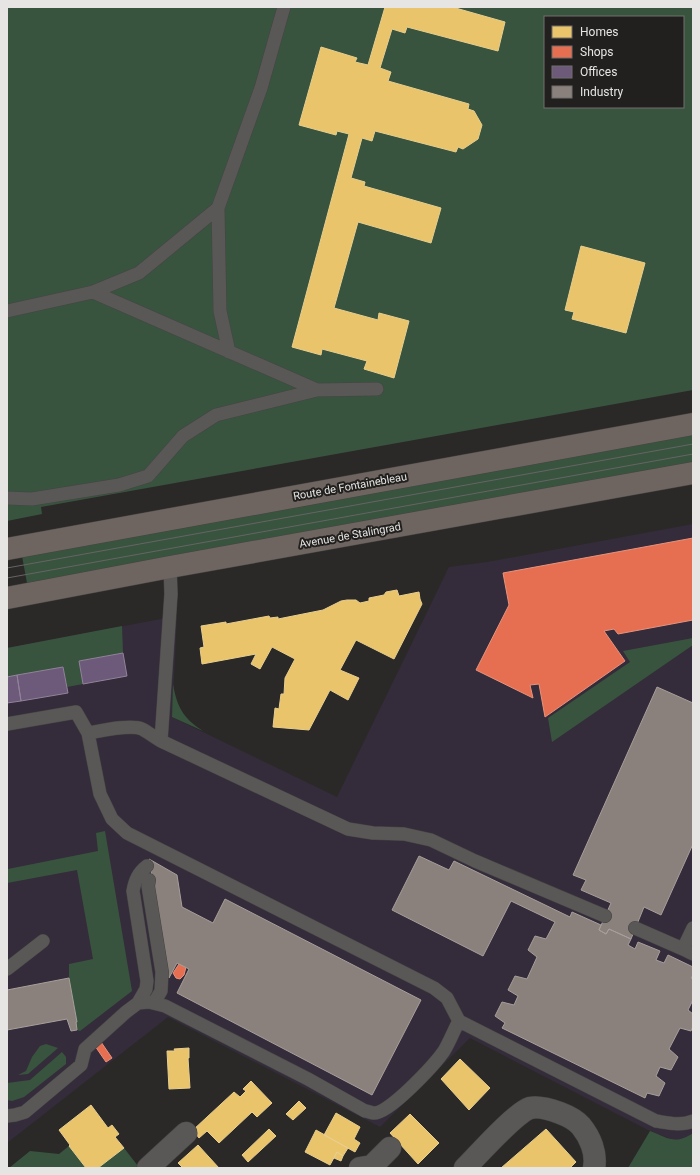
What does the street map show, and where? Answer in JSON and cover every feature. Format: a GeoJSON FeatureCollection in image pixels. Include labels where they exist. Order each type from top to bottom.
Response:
{"type":"FeatureCollection","features":[{"type":"Feature","properties":{"kind":"main road","name":"Route de Fontainebleau"},"geometry":{"type":"LineString","coordinates":[[7,549],[693,424]]}},
{"type":"Feature","properties":{"kind":"main road","name":"Avenue de Stalingrad"},"geometry":{"type":"LineString","coordinates":[[7,598],[170,567],[693,473]]}},
{"type":"Feature","properties":{"kind":"street"},"geometry":{"type":"LineString","coordinates":[[465,1168],[519,1114],[531,1108],[555,1111],[569,1116],[580,1124],[593,1149],[594,1168]]}},
{"type":"Feature","properties":{"kind":"street"},"geometry":{"type":"LineString","coordinates":[[148,1168],[186,1133]]}},
{"type":"Feature","properties":{"kind":"street"},"geometry":{"type":"LineString","coordinates":[[360,1168],[372,1166],[390,1148]]}},
{"type":"Feature","properties":{"kind":"lane"},"geometry":{"type":"LineString","coordinates":[[229,352],[220,311],[218,208],[261,88],[284,7]]}},
{"type":"Feature","properties":{"kind":"lane"},"geometry":{"type":"LineString","coordinates":[[7,311],[93,292],[139,273],[218,208]]}},
{"type":"Feature","properties":{"kind":"lane"},"geometry":{"type":"LineString","coordinates":[[93,292],[317,390]]}},
{"type":"Feature","properties":{"kind":"lane"},"geometry":{"type":"LineString","coordinates":[[7,498],[32,500],[119,485],[148,476],[183,436],[216,415],[317,390],[377,389]]}},
{"type":"Feature","properties":{"kind":"lane"},"geometry":{"type":"LineString","coordinates":[[161,741],[171,594],[170,567]]}},
{"type":"Feature","properties":{"kind":"lane"},"geometry":{"type":"LineString","coordinates":[[7,724],[76,712],[88,733],[100,794],[112,819],[127,833],[434,988],[447,998],[459,1020],[656,1121],[672,1124],[686,1124],[693,1121]]}},
{"type":"Feature","properties":{"kind":"lane"},"geometry":{"type":"LineString","coordinates":[[88,733],[116,728],[142,729],[161,741],[348,828],[372,832],[404,834],[431,840],[475,861],[605,916]]}},
{"type":"Feature","properties":{"kind":"lane"},"geometry":{"type":"LineString","coordinates":[[7,1127],[81,1065],[85,1049],[138,1003],[146,988],[147,981],[133,891],[135,881],[140,872],[147,866]]}},
{"type":"Feature","properties":{"kind":"lane"},"geometry":{"type":"LineString","coordinates":[[149,880],[148,886],[162,972],[161,991],[154,1003]]}},
{"type":"Feature","properties":{"kind":"lane"},"geometry":{"type":"LineString","coordinates":[[635,928],[688,952],[693,928]]}},
{"type":"Feature","properties":{"kind":"lane"},"geometry":{"type":"LineString","coordinates":[[7,969],[44,941]]}},
{"type":"Feature","properties":{"kind":"lane"},"geometry":{"type":"LineString","coordinates":[[138,1003],[149,1002],[165,1006],[301,1076],[365,1111],[374,1114],[383,1111],[422,1077],[444,1051],[459,1020]]}},
{"type":"Feature","properties":{"kind":"lane"},"geometry":{"type":"LineString","coordinates":[[7,1116],[25,1112]]}},
{"type":"Feature","properties":{"kind":"shaded area"},"geometry":{"type":"Polygon","coordinates":[[[693,524],[693,1133],[684,1139],[673,1140],[650,1131],[470,1038],[380,1127],[168,1017],[7,1143],[7,648],[177,616],[172,717],[337,797],[449,567],[487,562],[693,524]]]}},
{"type":"Feature","properties":{"kind":"green space"},"geometry":{"type":"Polygon","coordinates":[[[7,7],[693,7],[693,390],[41,507],[42,514],[7,521],[7,7]]]}},
{"type":"Feature","properties":{"kind":"green space"},"geometry":{"type":"Polygon","coordinates":[[[693,435],[693,463],[27,583],[22,556],[693,435]]]}},
{"type":"Feature","properties":{"kind":"green space"},"geometry":{"type":"Polygon","coordinates":[[[122,626],[123,653],[79,661],[83,684],[67,687],[63,667],[7,677],[7,648],[122,626]]]}},
{"type":"Feature","properties":{"kind":"green space"},"geometry":{"type":"Polygon","coordinates":[[[693,638],[693,645],[552,742],[548,718],[630,662],[623,651],[693,638]]]}},
{"type":"Feature","properties":{"kind":"green space"},"geometry":{"type":"Polygon","coordinates":[[[173,684],[179,706],[182,711],[190,721],[203,731],[172,717],[173,684]]]}},
{"type":"Feature","properties":{"kind":"green space"},"geometry":{"type":"Polygon","coordinates":[[[105,831],[132,991],[80,1031],[77,1030],[77,1022],[69,978],[69,964],[93,959],[77,870],[7,883],[7,865],[8,869],[98,851],[96,833],[105,831]]]}},
{"type":"Feature","properties":{"kind":"green space"},"geometry":{"type":"Polygon","coordinates":[[[46,1044],[58,1048],[28,1074],[18,1075],[26,1071],[32,1057],[40,1046],[46,1044]]]}},
{"type":"Feature","properties":{"kind":"green space"},"geometry":{"type":"Polygon","coordinates":[[[62,1052],[66,1057],[66,1064],[24,1097],[12,1101],[7,1100],[7,1083],[30,1080],[62,1052]]]}},
{"type":"Feature","properties":{"kind":"green space"},"geometry":{"type":"Polygon","coordinates":[[[650,1131],[672,1139],[681,1139],[693,1133],[693,1168],[628,1168],[650,1131]]]}},
{"type":"Feature","properties":{"kind":"green space"},"geometry":{"type":"Polygon","coordinates":[[[69,1146],[86,1168],[9,1168],[30,1151],[59,1154],[69,1146]]]}},
{"type":"Feature","properties":{"kind":"green space"},"geometry":{"type":"Polygon","coordinates":[[[124,1148],[138,1166],[135,1168],[98,1168],[124,1148]]]}},
{"type":"Feature","properties":{"kind":"building: Homes"},"geometry":{"type":"Polygon","coordinates":[[[385,7],[452,7],[505,22],[498,51],[407,27],[405,33],[392,29],[380,68],[391,72],[388,81],[469,104],[468,109],[474,111],[482,125],[478,139],[463,149],[458,147],[456,152],[375,131],[372,141],[362,138],[351,178],[365,182],[364,186],[441,208],[431,243],[358,222],[334,308],[378,320],[379,313],[409,321],[394,378],[364,369],[367,361],[322,349],[321,355],[292,347],[349,134],[337,131],[336,135],[299,125],[321,47],[357,58],[355,62],[368,65],[385,7]]]}},
{"type":"Feature","properties":{"kind":"building: Homes"},"geometry":{"type":"Polygon","coordinates":[[[581,246],[645,263],[626,333],[572,319],[574,312],[565,310],[581,246]]]}},
{"type":"Feature","properties":{"kind":"building: Homes"},"geometry":{"type":"Polygon","coordinates":[[[397,590],[399,596],[419,592],[422,604],[394,659],[356,640],[340,670],[359,678],[348,700],[330,690],[309,730],[273,727],[275,708],[279,709],[281,694],[284,694],[285,678],[295,659],[272,647],[260,669],[251,664],[256,654],[202,664],[200,648],[204,647],[201,626],[226,622],[226,624],[269,616],[270,618],[278,617],[278,619],[323,610],[341,601],[356,600],[360,603],[369,601],[369,598],[384,595],[386,592],[397,590]]]}},
{"type":"Feature","properties":{"kind":"building: Homes"},"geometry":{"type":"Polygon","coordinates":[[[189,1048],[188,1058],[190,1088],[169,1089],[167,1051],[189,1048]]]}},
{"type":"Feature","properties":{"kind":"building: Homes"},"geometry":{"type":"Polygon","coordinates":[[[460,1059],[490,1088],[469,1110],[441,1079],[460,1059]]]}},
{"type":"Feature","properties":{"kind":"building: Homes"},"geometry":{"type":"Polygon","coordinates":[[[251,1081],[272,1103],[257,1117],[252,1112],[219,1143],[207,1131],[199,1138],[193,1130],[234,1092],[240,1097],[246,1091],[243,1089],[251,1081]]]}},
{"type":"Feature","properties":{"kind":"building: Homes"},"geometry":{"type":"Polygon","coordinates":[[[299,1101],[306,1108],[293,1120],[286,1114],[299,1101]]]}},
{"type":"Feature","properties":{"kind":"building: Homes"},"geometry":{"type":"Polygon","coordinates":[[[91,1105],[108,1128],[112,1125],[119,1134],[115,1137],[124,1148],[98,1168],[86,1168],[59,1130],[91,1105]]]}},
{"type":"Feature","properties":{"kind":"building: Homes"},"geometry":{"type":"Polygon","coordinates":[[[336,1113],[360,1127],[354,1139],[360,1143],[355,1152],[324,1135],[336,1113]]]}},
{"type":"Feature","properties":{"kind":"building: Homes"},"geometry":{"type":"Polygon","coordinates":[[[410,1114],[439,1143],[418,1164],[390,1133],[410,1114]]]}},
{"type":"Feature","properties":{"kind":"building: Homes"},"geometry":{"type":"Polygon","coordinates":[[[269,1129],[276,1136],[248,1162],[242,1155],[269,1129]]]}},
{"type":"Feature","properties":{"kind":"building: Homes"},"geometry":{"type":"Polygon","coordinates":[[[546,1129],[576,1162],[570,1168],[501,1168],[546,1129]]]}},
{"type":"Feature","properties":{"kind":"building: Homes"},"geometry":{"type":"Polygon","coordinates":[[[316,1130],[348,1148],[343,1156],[337,1152],[330,1165],[305,1152],[316,1130]]]}},
{"type":"Feature","properties":{"kind":"building: Homes"},"geometry":{"type":"Polygon","coordinates":[[[198,1145],[219,1168],[183,1168],[178,1163],[198,1145]]]}},
{"type":"Feature","properties":{"kind":"building: Homes"},"geometry":{"type":"Polygon","coordinates":[[[337,1152],[343,1156],[341,1161],[334,1158],[337,1152]]]}},
{"type":"Feature","properties":{"kind":"building: Shops"},"geometry":{"type":"Polygon","coordinates":[[[693,538],[693,620],[618,634],[614,629],[604,631],[625,661],[545,717],[539,684],[530,685],[533,698],[476,670],[509,605],[503,573],[693,538]]]}},
{"type":"Feature","properties":{"kind":"building: Shops"},"geometry":{"type":"Polygon","coordinates":[[[179,964],[186,967],[184,975],[180,979],[176,978],[173,973],[179,964]]]}},
{"type":"Feature","properties":{"kind":"building: Shops"},"geometry":{"type":"Polygon","coordinates":[[[101,1042],[112,1058],[106,1062],[95,1046],[101,1042]]]}},
{"type":"Feature","properties":{"kind":"building: Offices"},"geometry":{"type":"Polygon","coordinates":[[[123,653],[127,676],[83,684],[79,661],[123,653]]]}},
{"type":"Feature","properties":{"kind":"building: Offices"},"geometry":{"type":"Polygon","coordinates":[[[63,667],[68,693],[21,701],[17,675],[63,667]]]}},
{"type":"Feature","properties":{"kind":"building: Offices"},"geometry":{"type":"Polygon","coordinates":[[[17,675],[21,701],[7,703],[7,677],[17,675]]]}},
{"type":"Feature","properties":{"kind":"building: Industry"},"geometry":{"type":"Polygon","coordinates":[[[657,687],[693,703],[693,844],[661,915],[644,907],[631,939],[609,929],[606,934],[599,930],[611,903],[581,890],[586,880],[573,875],[657,687]]]}},
{"type":"Feature","properties":{"kind":"building: Industry"},"geometry":{"type":"Polygon","coordinates":[[[419,856],[449,870],[454,861],[570,917],[572,912],[601,925],[599,930],[606,934],[609,929],[631,939],[628,945],[635,949],[638,942],[660,951],[656,960],[664,963],[668,955],[693,967],[693,975],[691,978],[693,979],[693,1000],[688,1010],[693,1014],[693,1026],[691,1031],[680,1028],[669,1049],[678,1057],[671,1070],[660,1067],[656,1076],[665,1083],[659,1096],[647,1093],[645,1098],[502,1028],[505,1023],[495,1016],[502,1002],[514,1005],[518,996],[508,990],[515,976],[527,979],[537,957],[528,950],[535,936],[546,939],[555,922],[511,901],[483,956],[392,910],[419,856]]]}},
{"type":"Feature","properties":{"kind":"building: Industry"},"geometry":{"type":"Polygon","coordinates":[[[149,859],[177,875],[182,907],[213,923],[225,899],[421,1000],[372,1095],[177,993],[189,969],[177,963],[169,978],[149,859]]]}},
{"type":"Feature","properties":{"kind":"building: Industry"},"geometry":{"type":"Polygon","coordinates":[[[69,978],[77,1022],[77,1030],[71,1031],[67,1019],[7,1030],[7,990],[69,978]]]}},
{"type":"Feature","properties":{"kind":"tram line"},"geometry":{"type":"LineString","coordinates":[[7,568],[693,444]]}},
{"type":"Feature","properties":{"kind":"tram line"},"geometry":{"type":"LineString","coordinates":[[7,578],[693,454]]}}]}
